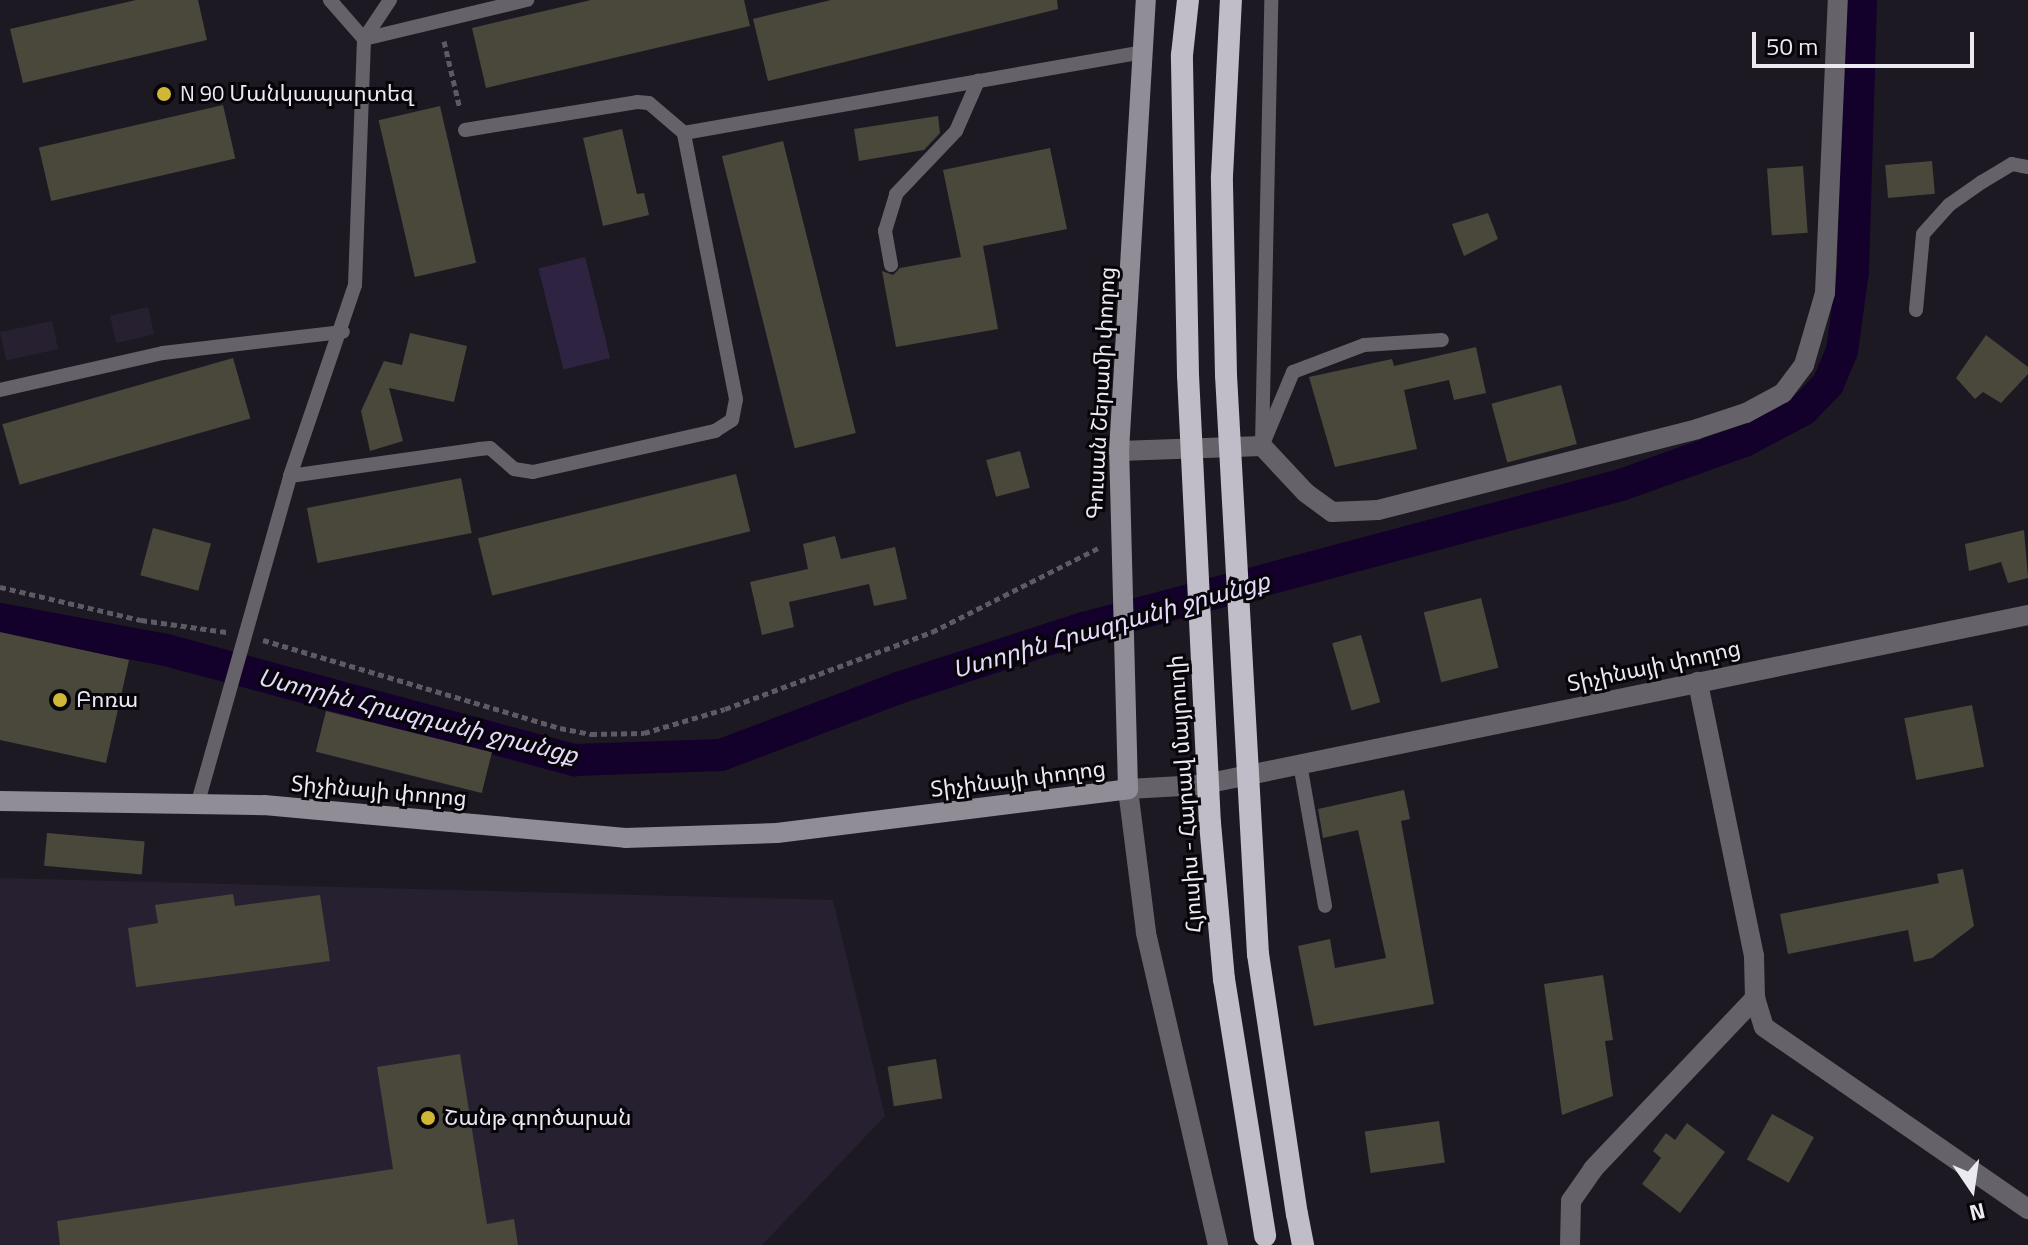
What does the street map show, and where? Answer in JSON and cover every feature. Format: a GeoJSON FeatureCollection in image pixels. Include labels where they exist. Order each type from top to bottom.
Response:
{"type":"FeatureCollection","features":[{"type":"Feature","properties":{"kind":"highway","name":"Հյուսիս - Հարավ մայրուղի"},"geometry":{"type":"LineString","coordinates":[[1188,0],[1182,55],[1188,375],[1210,823],[1224,979],[1266,1240]]}},
{"type":"Feature","properties":{"kind":"highway"},"geometry":{"type":"LineString","coordinates":[[1231,0],[1222,176],[1226,375],[1258,954],[1303,1245]]}},
{"type":"Feature","properties":{"kind":"main road","name":"Գուսան Շերամի փողոց"},"geometry":{"type":"LineString","coordinates":[[1128,789],[1119,560],[1119,451],[1140,53],[1146,0]]}},
{"type":"Feature","properties":{"kind":"main road","name":"Տիչինայի փողոց"},"geometry":{"type":"LineString","coordinates":[[0,801],[198,802],[625,838],[777,833],[1128,789]]}},
{"type":"Feature","properties":{"kind":"street"},"geometry":{"type":"LineString","coordinates":[[1119,451],[1262,446],[1306,493],[1332,512],[1378,510],[1697,429],[1746,413],[1783,393],[1804,365],[1825,293],[1838,0]]}},
{"type":"Feature","properties":{"kind":"street","name":"Տիչինայի փողոց"},"geometry":{"type":"LineString","coordinates":[[1128,789],[1200,785],[2028,615]]}},
{"type":"Feature","properties":{"kind":"street"},"geometry":{"type":"LineString","coordinates":[[1698,682],[1754,956],[1755,998],[1764,1027],[2028,1209]]}},
{"type":"Feature","properties":{"kind":"street"},"geometry":{"type":"LineString","coordinates":[[1128,789],[1146,932],[1218,1245]]}},
{"type":"Feature","properties":{"kind":"street"},"geometry":{"type":"LineString","coordinates":[[1570,1245],[1571,1201],[1593,1169],[1755,998]]}},
{"type":"Feature","properties":{"kind":"lane"},"geometry":{"type":"LineString","coordinates":[[330,0],[364,39]]}},
{"type":"Feature","properties":{"kind":"lane"},"geometry":{"type":"LineString","coordinates":[[198,802],[237,650],[290,476],[343,332],[355,285],[364,39],[390,0]]}},
{"type":"Feature","properties":{"kind":"lane"},"geometry":{"type":"LineString","coordinates":[[364,39],[439,18],[527,0]]}},
{"type":"Feature","properties":{"kind":"lane"},"geometry":{"type":"LineString","coordinates":[[1262,446],[1271,0]]}},
{"type":"Feature","properties":{"kind":"lane"},"geometry":{"type":"LineString","coordinates":[[684,133],[1140,53]]}},
{"type":"Feature","properties":{"kind":"lane"},"geometry":{"type":"LineString","coordinates":[[891,265],[885,231],[896,194],[956,131],[978,81]]}},
{"type":"Feature","properties":{"kind":"lane"},"geometry":{"type":"LineString","coordinates":[[290,476],[490,448],[514,469],[533,472],[715,431],[732,420],[736,399],[684,133],[649,103],[637,102],[465,130]]}},
{"type":"Feature","properties":{"kind":"lane"},"geometry":{"type":"LineString","coordinates":[[1916,310],[1923,234],[1949,205],[1982,182],[2012,164],[2028,167]]}},
{"type":"Feature","properties":{"kind":"lane"},"geometry":{"type":"LineString","coordinates":[[0,390],[163,353],[343,332]]}},
{"type":"Feature","properties":{"kind":"lane"},"geometry":{"type":"LineString","coordinates":[[1262,446],[1293,372],[1364,345],[1442,340]]}},
{"type":"Feature","properties":{"kind":"lane"},"geometry":{"type":"LineString","coordinates":[[1300,764],[1325,906]]}},
{"type":"Feature","properties":{"kind":"path"},"geometry":{"type":"LineString","coordinates":[[439,18],[465,130]]}},
{"type":"Feature","properties":{"kind":"path"},"geometry":{"type":"LineString","coordinates":[[0,587],[141,620],[242,634],[560,728],[604,735],[644,733],[725,709],[932,632],[1119,537]]}},
{"type":"Feature","properties":{"kind":"shaded area"},"geometry":{"type":"Polygon","coordinates":[[[585,257],[610,358],[564,370],[538,269],[585,257]]]}},
{"type":"Feature","properties":{"kind":"shaded area"},"geometry":{"type":"Polygon","coordinates":[[[148,307],[154,334],[116,343],[110,316],[148,307]]]}},
{"type":"Feature","properties":{"kind":"shaded area"},"geometry":{"type":"Polygon","coordinates":[[[52,321],[58,349],[6,360],[0,332],[52,321]]]}},
{"type":"Feature","properties":{"kind":"shaded area"},"geometry":{"type":"Polygon","coordinates":[[[0,878],[833,900],[885,1116],[762,1245],[0,1245],[0,878]]]}},
{"type":"Feature","properties":{"kind":"building"},"geometry":{"type":"Polygon","coordinates":[[[136,0],[198,0],[207,40],[23,83],[10,29],[136,0]]]}},
{"type":"Feature","properties":{"kind":"building"},"geometry":{"type":"Polygon","coordinates":[[[591,0],[744,0],[750,26],[486,88],[472,28],[591,0]]]}},
{"type":"Feature","properties":{"kind":"building"},"geometry":{"type":"Polygon","coordinates":[[[831,0],[1057,0],[1058,9],[768,81],[753,19],[831,0]]]}},
{"type":"Feature","properties":{"kind":"building"},"geometry":{"type":"Polygon","coordinates":[[[223,105],[235,159],[51,201],[39,148],[223,105]]]}},
{"type":"Feature","properties":{"kind":"building"},"geometry":{"type":"Polygon","coordinates":[[[440,106],[476,263],[415,277],[379,120],[440,106]]]}},
{"type":"Feature","properties":{"kind":"building"},"geometry":{"type":"Polygon","coordinates":[[[938,116],[940,133],[924,150],[859,161],[854,129],[938,116]]]}},
{"type":"Feature","properties":{"kind":"building"},"geometry":{"type":"Polygon","coordinates":[[[622,129],[637,194],[644,193],[649,215],[603,226],[583,138],[622,129]]]}},
{"type":"Feature","properties":{"kind":"building"},"geometry":{"type":"Polygon","coordinates":[[[783,141],[856,433],[795,448],[722,156],[783,141]]]}},
{"type":"Feature","properties":{"kind":"building"},"geometry":{"type":"Polygon","coordinates":[[[1050,148],[1067,229],[983,246],[998,329],[896,347],[882,271],[893,275],[900,268],[961,257],[943,170],[1050,148]]]}},
{"type":"Feature","properties":{"kind":"building"},"geometry":{"type":"Polygon","coordinates":[[[1932,161],[1935,194],[1888,198],[1885,165],[1932,161]]]}},
{"type":"Feature","properties":{"kind":"building"},"geometry":{"type":"Polygon","coordinates":[[[1803,166],[1808,233],[1772,235],[1767,169],[1803,166]]]}},
{"type":"Feature","properties":{"kind":"building"},"geometry":{"type":"Polygon","coordinates":[[[1488,213],[1498,239],[1464,256],[1452,224],[1488,213]]]}},
{"type":"Feature","properties":{"kind":"building"},"geometry":{"type":"Polygon","coordinates":[[[410,333],[467,346],[454,402],[389,388],[403,441],[370,451],[361,411],[384,361],[402,365],[410,333]]]}},
{"type":"Feature","properties":{"kind":"building"},"geometry":{"type":"Polygon","coordinates":[[[1986,335],[2028,367],[2028,374],[2001,403],[1983,392],[1975,399],[1956,378],[1986,335]]]}},
{"type":"Feature","properties":{"kind":"building"},"geometry":{"type":"Polygon","coordinates":[[[1476,347],[1486,393],[1454,400],[1449,380],[1404,390],[1417,449],[1335,467],[1309,377],[1392,359],[1394,366],[1476,347]]]}},
{"type":"Feature","properties":{"kind":"building"},"geometry":{"type":"Polygon","coordinates":[[[233,358],[250,419],[20,485],[2,424],[233,358]]]}},
{"type":"Feature","properties":{"kind":"building"},"geometry":{"type":"Polygon","coordinates":[[[1561,385],[1577,444],[1507,463],[1491,404],[1561,385]]]}},
{"type":"Feature","properties":{"kind":"building"},"geometry":{"type":"Polygon","coordinates":[[[1020,451],[1030,488],[996,497],[986,460],[1020,451]]]}},
{"type":"Feature","properties":{"kind":"building"},"geometry":{"type":"Polygon","coordinates":[[[736,474],[750,531],[492,596],[478,538],[736,474]]]}},
{"type":"Feature","properties":{"kind":"building"},"geometry":{"type":"Polygon","coordinates":[[[461,478],[472,533],[318,563],[307,508],[461,478]]]}},
{"type":"Feature","properties":{"kind":"building"},"geometry":{"type":"Polygon","coordinates":[[[153,528],[211,544],[198,591],[140,575],[153,528]]]}},
{"type":"Feature","properties":{"kind":"building"},"geometry":{"type":"Polygon","coordinates":[[[2024,530],[2028,578],[2008,583],[2001,562],[1969,571],[1965,544],[2024,530]]]}},
{"type":"Feature","properties":{"kind":"building"},"geometry":{"type":"Polygon","coordinates":[[[835,536],[841,559],[895,547],[907,599],[874,606],[869,584],[789,602],[794,627],[762,635],[750,582],[808,569],[803,544],[835,536]]]}},
{"type":"Feature","properties":{"kind":"building"},"geometry":{"type":"Polygon","coordinates":[[[1481,598],[1498,668],[1441,682],[1424,612],[1481,598]]]}},
{"type":"Feature","properties":{"kind":"building","name":"Բոռա"},"geometry":{"type":"Polygon","coordinates":[[[0,632],[129,660],[106,763],[0,740],[0,632]]]}},
{"type":"Feature","properties":{"kind":"building"},"geometry":{"type":"Polygon","coordinates":[[[1361,635],[1380,702],[1351,711],[1332,643],[1361,635]]]}},
{"type":"Feature","properties":{"kind":"building"},"geometry":{"type":"Polygon","coordinates":[[[1972,705],[1984,767],[1916,780],[1904,718],[1972,705]]]}},
{"type":"Feature","properties":{"kind":"building"},"geometry":{"type":"Polygon","coordinates":[[[326,711],[492,752],[482,793],[316,752],[326,711]]]}},
{"type":"Feature","properties":{"kind":"building"},"geometry":{"type":"Polygon","coordinates":[[[1404,790],[1410,819],[1401,821],[1434,1004],[1314,1026],[1298,946],[1330,939],[1335,968],[1386,958],[1358,830],[1323,838],[1318,809],[1404,790]]]}},
{"type":"Feature","properties":{"kind":"building"},"geometry":{"type":"Polygon","coordinates":[[[47,833],[145,842],[142,874],[44,866],[47,833]]]}},
{"type":"Feature","properties":{"kind":"building"},"geometry":{"type":"Polygon","coordinates":[[[1963,869],[1974,926],[1932,958],[1914,962],[1908,930],[1788,954],[1780,914],[1939,883],[1937,874],[1963,869]]]}},
{"type":"Feature","properties":{"kind":"building"},"geometry":{"type":"Polygon","coordinates":[[[233,894],[235,906],[320,895],[330,961],[136,987],[128,928],[158,923],[155,905],[233,894]]]}},
{"type":"Feature","properties":{"kind":"building"},"geometry":{"type":"Polygon","coordinates":[[[1603,975],[1613,1040],[1605,1041],[1613,1096],[1562,1115],[1544,984],[1603,975]]]}},
{"type":"Feature","properties":{"kind":"building","name":"Շանթ գործարան"},"geometry":{"type":"Polygon","coordinates":[[[460,1054],[487,1224],[514,1219],[518,1245],[60,1245],[57,1221],[393,1169],[377,1067],[460,1054]]]}},
{"type":"Feature","properties":{"kind":"building"},"geometry":{"type":"Polygon","coordinates":[[[936,1059],[942,1099],[894,1106],[888,1067],[936,1059]]]}},
{"type":"Feature","properties":{"kind":"building"},"geometry":{"type":"Polygon","coordinates":[[[1772,1114],[1814,1137],[1789,1183],[1747,1159],[1772,1114]]]}},
{"type":"Feature","properties":{"kind":"building"},"geometry":{"type":"Polygon","coordinates":[[[1439,1121],[1445,1163],[1371,1173],[1365,1131],[1439,1121]]]}},
{"type":"Feature","properties":{"kind":"building"},"geometry":{"type":"Polygon","coordinates":[[[1687,1123],[1725,1152],[1680,1213],[1642,1184],[1661,1158],[1653,1151],[1666,1133],[1675,1140],[1687,1123]]]}},
{"type":"Feature","properties":{"kind":"waterway","name":"Ստորին Հրազդանի ջրանցք"},"geometry":{"type":"LineString","coordinates":[[0,619],[166,650],[575,760],[721,755],[898,688],[1084,628],[1621,485],[1744,441],[1803,410],[1828,384],[1842,351],[1853,271],[1861,0]]}},
{"type":"Feature","properties":{"kind":"place","name":"N 90 Մանկապարտեզ"},"geometry":{"type":"Point","coordinates":[164,94]}},
{"type":"Feature","properties":{"kind":"place","name":"Բոռա"},"geometry":{"type":"Point","coordinates":[60,700]}},
{"type":"Feature","properties":{"kind":"place","name":"Շանթ գործարան"},"geometry":{"type":"Point","coordinates":[428,1118]}}]}
